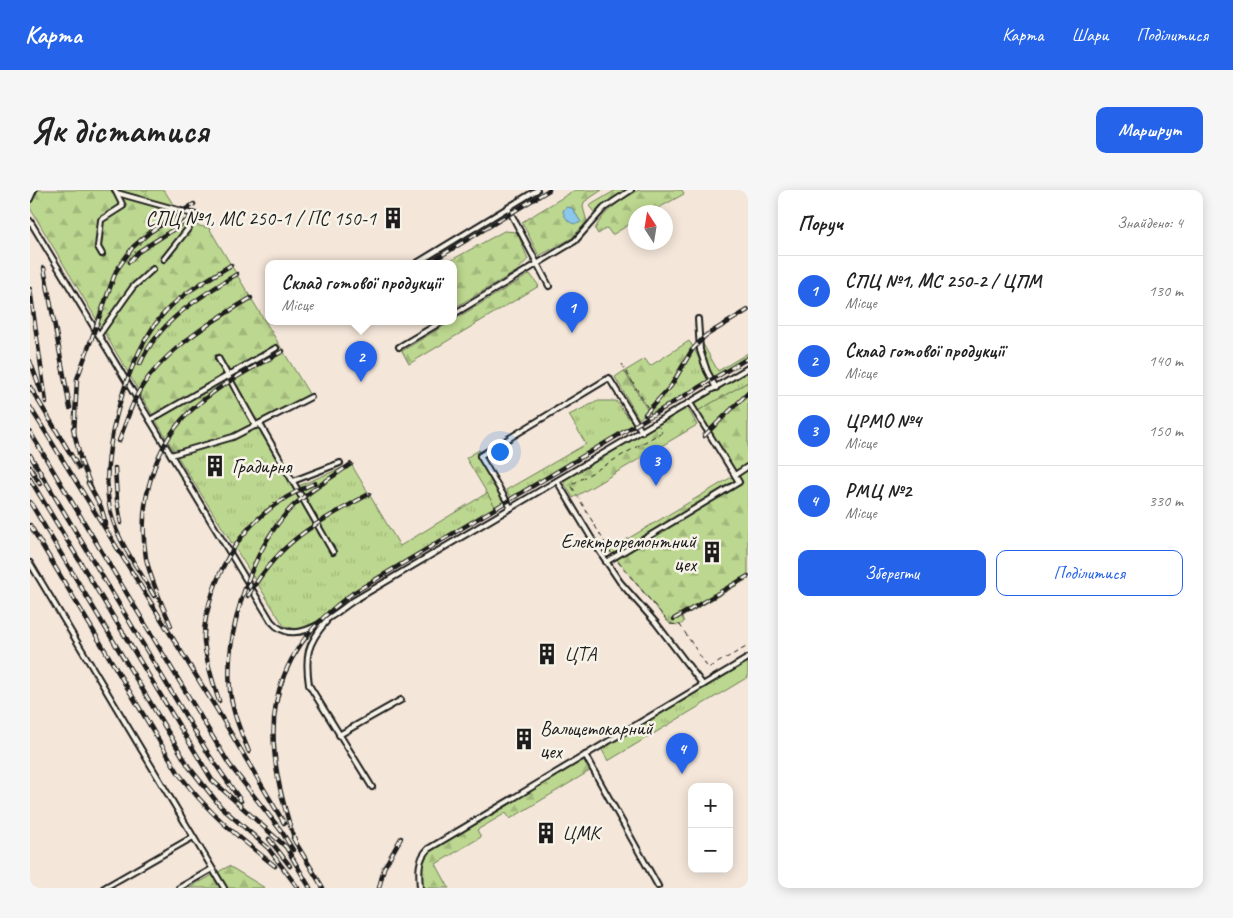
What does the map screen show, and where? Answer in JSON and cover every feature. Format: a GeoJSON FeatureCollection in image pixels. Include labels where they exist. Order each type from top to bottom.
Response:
{"type":"FeatureCollection","features":[{"type":"Feature","properties":{"kind":"lane"},"geometry":{"type":"LineString","coordinates":[[30,199],[34,190]]}},
{"type":"Feature","properties":{"kind":"lane"},"geometry":{"type":"LineString","coordinates":[[116,192],[122,190]]}},
{"type":"Feature","properties":{"kind":"lane"},"geometry":{"type":"LineString","coordinates":[[423,260],[538,190]]}},
{"type":"Feature","properties":{"kind":"lane"},"geometry":{"type":"LineString","coordinates":[[457,312],[575,240],[604,208],[631,190]]}},
{"type":"Feature","properties":{"kind":"lane"},"geometry":{"type":"LineString","coordinates":[[102,254],[98,247],[100,220],[123,206],[116,192]]}},
{"type":"Feature","properties":{"kind":"lane"},"geometry":{"type":"LineString","coordinates":[[116,192],[196,215],[195,220],[164,259]]}},
{"type":"Feature","properties":{"kind":"lane"},"geometry":{"type":"LineString","coordinates":[[508,208],[549,286]]}},
{"type":"Feature","properties":{"kind":"lane"},"geometry":{"type":"LineString","coordinates":[[30,221],[276,628],[283,632],[297,633],[313,628],[748,368]]}},
{"type":"Feature","properties":{"kind":"lane"},"geometry":{"type":"LineString","coordinates":[[99,335],[133,287],[153,269]]}},
{"type":"Feature","properties":{"kind":"lane"},"geometry":{"type":"LineString","coordinates":[[698,319],[700,350],[707,372],[716,388]]}},
{"type":"Feature","properties":{"kind":"lane"},"geometry":{"type":"LineString","coordinates":[[399,347],[436,325]]}},
{"type":"Feature","properties":{"kind":"lane"},"geometry":{"type":"LineString","coordinates":[[150,420],[276,348]]}},
{"type":"Feature","properties":{"kind":"lane"},"geometry":{"type":"LineString","coordinates":[[218,358],[334,552]]}},
{"type":"Feature","properties":{"kind":"lane"},"geometry":{"type":"LineString","coordinates":[[511,508],[480,456],[609,378],[642,432]]}},
{"type":"Feature","properties":{"kind":"lane"},"geometry":{"type":"LineString","coordinates":[[171,455],[233,438],[311,397]]}},
{"type":"Feature","properties":{"kind":"lane"},"geometry":{"type":"LineString","coordinates":[[606,562],[739,482],[690,403]]}},
{"type":"Feature","properties":{"kind":"lane"},"geometry":{"type":"LineString","coordinates":[[293,481],[340,462]]}},
{"type":"Feature","properties":{"kind":"lane"},"geometry":{"type":"LineString","coordinates":[[735,475],[747,467]]}},
{"type":"Feature","properties":{"kind":"lane"},"geometry":{"type":"LineString","coordinates":[[557,481],[620,582],[656,622],[703,685]]}},
{"type":"Feature","properties":{"kind":"lane"},"geometry":{"type":"LineString","coordinates":[[30,563],[224,888]]}},
{"type":"Feature","properties":{"kind":"lane"},"geometry":{"type":"LineString","coordinates":[[329,618],[314,636],[307,653],[306,665],[309,685],[372,787]]}},
{"type":"Feature","properties":{"kind":"lane"},"geometry":{"type":"LineString","coordinates":[[420,888],[419,864],[423,854],[428,849],[748,658]]}},
{"type":"Feature","properties":{"kind":"lane"},"geometry":{"type":"LineString","coordinates":[[339,735],[400,700]]}},
{"type":"Feature","properties":{"kind":"lane"},"geometry":{"type":"LineString","coordinates":[[585,755],[658,886]]}},
{"type":"Feature","properties":{"kind":"lane"},"geometry":{"type":"LineString","coordinates":[[104,888],[193,837]]}},
{"type":"Feature","properties":{"kind":"lane"},"geometry":{"type":"LineString","coordinates":[[179,888],[212,869]]}},
{"type":"Feature","properties":{"kind":"path"},"geometry":{"type":"LineString","coordinates":[[622,364],[662,432],[571,485],[613,557],[670,624],[680,625],[708,668],[748,646]]}},
{"type":"Feature","properties":{"kind":"green space"},"geometry":{"type":"Polygon","coordinates":[[[34,190],[164,190],[185,223],[209,228],[231,265],[174,303],[167,310],[145,340],[129,374],[30,208],[30,199],[34,190]]]}},
{"type":"Feature","properties":{"kind":"green space"},"geometry":{"type":"Polygon","coordinates":[[[575,190],[602,190],[584,202],[583,207],[587,222],[572,238],[539,256],[522,222],[575,190]]]}},
{"type":"Feature","properties":{"kind":"green space"},"geometry":{"type":"Polygon","coordinates":[[[616,190],[628,190],[603,206],[599,212],[594,212],[589,206],[616,190]]]}},
{"type":"Feature","properties":{"kind":"green space"},"geometry":{"type":"Polygon","coordinates":[[[639,190],[682,190],[684,194],[664,205],[628,205],[628,225],[612,235],[607,228],[598,234],[595,229],[603,216],[639,190]]]}},
{"type":"Feature","properties":{"kind":"green space"},"geometry":{"type":"Polygon","coordinates":[[[504,231],[517,232],[528,259],[517,271],[457,306],[457,260],[451,260],[504,231]]]}},
{"type":"Feature","properties":{"kind":"green space"},"geometry":{"type":"Polygon","coordinates":[[[231,265],[251,298],[205,327],[174,351],[148,378],[139,392],[129,374],[136,355],[146,338],[157,323],[183,298],[231,265]]]}},
{"type":"Feature","properties":{"kind":"green space"},"geometry":{"type":"Polygon","coordinates":[[[530,274],[539,286],[409,364],[402,351],[445,325],[457,325],[457,318],[530,274]]]}},
{"type":"Feature","properties":{"kind":"green space"},"geometry":{"type":"Polygon","coordinates":[[[251,298],[265,321],[265,325],[267,325],[311,397],[233,437],[176,454],[139,392],[148,378],[174,351],[221,316],[251,298]]]}},
{"type":"Feature","properties":{"kind":"green space"},"geometry":{"type":"Polygon","coordinates":[[[689,341],[694,348],[671,386],[649,410],[625,371],[645,359],[650,366],[689,341]]]}},
{"type":"Feature","properties":{"kind":"green space"},"geometry":{"type":"Polygon","coordinates":[[[703,344],[718,371],[748,353],[748,358],[713,379],[702,352],[703,344]]]}},
{"type":"Feature","properties":{"kind":"green space"},"geometry":{"type":"Polygon","coordinates":[[[694,348],[709,382],[652,416],[649,410],[671,386],[694,348]]]}},
{"type":"Feature","properties":{"kind":"green space"},"geometry":{"type":"Polygon","coordinates":[[[748,368],[748,382],[696,412],[690,403],[748,368]]]}},
{"type":"Feature","properties":{"kind":"green space"},"geometry":{"type":"Polygon","coordinates":[[[624,371],[648,411],[639,419],[615,377],[624,371]]]}},
{"type":"Feature","properties":{"kind":"green space"},"geometry":{"type":"Polygon","coordinates":[[[748,382],[748,579],[682,617],[684,622],[680,625],[670,624],[609,550],[735,475],[696,412],[748,382]]]}},
{"type":"Feature","properties":{"kind":"green space"},"geometry":{"type":"Polygon","coordinates":[[[598,401],[616,401],[633,424],[611,440],[512,499],[506,490],[586,444],[569,415],[598,401]]]}},
{"type":"Feature","properties":{"kind":"green space"},"geometry":{"type":"Polygon","coordinates":[[[686,405],[697,425],[573,498],[562,479],[686,405]]]}},
{"type":"Feature","properties":{"kind":"green space"},"geometry":{"type":"Polygon","coordinates":[[[260,424],[296,487],[351,464],[400,546],[487,493],[496,508],[353,593],[317,622],[297,629],[284,626],[176,454],[260,424]]]}},
{"type":"Feature","properties":{"kind":"green space"},"geometry":{"type":"Polygon","coordinates":[[[479,450],[482,455],[480,456],[507,501],[496,508],[466,458],[479,450]]]}},
{"type":"Feature","properties":{"kind":"green space"},"geometry":{"type":"Polygon","coordinates":[[[748,660],[748,677],[608,761],[601,748],[748,660]]]}},
{"type":"Feature","properties":{"kind":"green space"},"geometry":{"type":"Polygon","coordinates":[[[585,755],[593,769],[510,819],[506,813],[477,830],[481,837],[436,864],[449,888],[420,888],[419,876],[423,854],[585,755]]]}},
{"type":"Feature","properties":{"kind":"green space"},"geometry":{"type":"Polygon","coordinates":[[[229,866],[265,888],[189,888],[229,866]]]}},
{"type":"Feature","properties":{"kind":"water"},"geometry":{"type":"Polygon","coordinates":[[[567,207],[572,208],[581,222],[575,224],[566,218],[563,212],[567,207]]]}},
{"type":"Feature","properties":{"kind":"railway"},"geometry":{"type":"LineString","coordinates":[[434,260],[549,190]]}},
{"type":"Feature","properties":{"kind":"railway"},"geometry":{"type":"LineString","coordinates":[[74,435],[77,379],[116,271],[133,247],[150,232],[194,204]]}},
{"type":"Feature","properties":{"kind":"railway"},"geometry":{"type":"LineString","coordinates":[[129,262],[138,252],[196,215]]}},
{"type":"Feature","properties":{"kind":"railway"},"geometry":{"type":"LineString","coordinates":[[154,596],[127,552],[112,517],[107,482],[113,430],[129,376],[152,329],[166,311],[181,298],[231,265]]}},
{"type":"Feature","properties":{"kind":"railway"},"geometry":{"type":"LineString","coordinates":[[44,268],[70,408]]}},
{"type":"Feature","properties":{"kind":"railway"},"geometry":{"type":"LineString","coordinates":[[140,364],[148,349],[169,323],[194,302],[237,274]]}},
{"type":"Feature","properties":{"kind":"railway"},"geometry":{"type":"LineString","coordinates":[[30,289],[46,402]]}},
{"type":"Feature","properties":{"kind":"railway"},"geometry":{"type":"LineString","coordinates":[[119,441],[137,394],[151,374],[191,337],[251,298]]}},
{"type":"Feature","properties":{"kind":"railway"},"geometry":{"type":"LineString","coordinates":[[645,414],[671,386],[692,350],[705,336],[748,310]]}},
{"type":"Feature","properties":{"kind":"railway"},"geometry":{"type":"LineString","coordinates":[[171,626],[151,575],[146,558],[144,537],[147,495],[159,455],[181,420],[196,406],[227,383],[283,351]]}},
{"type":"Feature","properties":{"kind":"railway"},"geometry":{"type":"LineString","coordinates":[[296,843],[284,806],[276,771],[273,737],[276,705],[284,675],[299,646],[322,619],[353,593],[748,358]]}},
{"type":"Feature","properties":{"kind":"railway"},"geometry":{"type":"LineString","coordinates":[[30,361],[41,391]]}},
{"type":"Feature","properties":{"kind":"railway"},"geometry":{"type":"LineString","coordinates":[[30,387],[79,468]]}},
{"type":"Feature","properties":{"kind":"railway"},"geometry":{"type":"LineString","coordinates":[[704,436],[748,393]]}},
{"type":"Feature","properties":{"kind":"railway"},"geometry":{"type":"LineString","coordinates":[[30,407],[216,708],[284,823]]}},
{"type":"Feature","properties":{"kind":"railway"},"geometry":{"type":"LineString","coordinates":[[73,428],[81,461],[92,489]]}},
{"type":"Feature","properties":{"kind":"railway"},"geometry":{"type":"LineString","coordinates":[[30,432],[229,764],[282,832],[293,850]]}},
{"type":"Feature","properties":{"kind":"railway"},"geometry":{"type":"LineString","coordinates":[[30,455],[209,755],[241,801]]}},
{"type":"Feature","properties":{"kind":"railway"},"geometry":{"type":"LineString","coordinates":[[249,752],[235,714],[230,690],[232,642],[244,592],[264,545],[292,507],[351,464]]}},
{"type":"Feature","properties":{"kind":"railway"},"geometry":{"type":"LineString","coordinates":[[30,467],[40,484]]}},
{"type":"Feature","properties":{"kind":"railway"},"geometry":{"type":"LineString","coordinates":[[115,468],[121,523]]}},
{"type":"Feature","properties":{"kind":"railway"},"geometry":{"type":"LineString","coordinates":[[30,479],[212,780],[286,847],[310,888]]}},
{"type":"Feature","properties":{"kind":"railway"},"geometry":{"type":"LineString","coordinates":[[88,483],[101,507],[106,524]]}},
{"type":"Feature","properties":{"kind":"railway"},"geometry":{"type":"LineString","coordinates":[[219,701],[208,664],[204,634],[208,608],[221,571],[230,554],[252,525],[281,501],[315,483]]}},
{"type":"Feature","properties":{"kind":"railway"},"geometry":{"type":"LineString","coordinates":[[248,596],[273,560],[300,535],[369,494]]}},
{"type":"Feature","properties":{"kind":"railway"},"geometry":{"type":"LineString","coordinates":[[30,502],[189,767],[221,807],[268,848],[298,888]]}},
{"type":"Feature","properties":{"kind":"railway"},"geometry":{"type":"LineString","coordinates":[[30,525],[179,774],[212,812],[275,866]]}},
{"type":"Feature","properties":{"kind":"railway"},"geometry":{"type":"LineString","coordinates":[[674,619],[748,576]]}},
{"type":"Feature","properties":{"kind":"railway"},"geometry":{"type":"LineString","coordinates":[[293,838],[323,888]]}},
{"type":"Feature","properties":{"kind":"railway"},"geometry":{"type":"LineString","coordinates":[[379,888],[384,868],[401,838]]}},
{"type":"Feature","properties":{"kind":"railway"},"geometry":{"type":"LineString","coordinates":[[269,839],[290,866]]}},
{"type":"Feature","properties":{"kind":"place","name":"СПЦ №1, МС 250-1 / ПС 150-1"},"geometry":{"type":"Point","coordinates":[393,218]}},
{"type":"Feature","properties":{"kind":"place","name":"СПЦ №1, МС 250-2 / ЦПМ"},"geometry":{"type":"Point","coordinates":[572,333]}},
{"type":"Feature","properties":{"kind":"place","name":"Склад готової продукції"},"geometry":{"type":"Point","coordinates":[361,382]}},
{"type":"Feature","properties":{"kind":"place","name":"Градирня"},"geometry":{"type":"Point","coordinates":[215,466]}},
{"type":"Feature","properties":{"kind":"place","name":"ЦРМО №4"},"geometry":{"type":"Point","coordinates":[656,486]}},
{"type":"Feature","properties":{"kind":"place","name":"Електроремонтний цех"},"geometry":{"type":"Point","coordinates":[712,552]}},
{"type":"Feature","properties":{"kind":"place","name":"ЦТА"},"geometry":{"type":"Point","coordinates":[547,654]}},
{"type":"Feature","properties":{"kind":"place","name":"Вальцетокарний цех"},"geometry":{"type":"Point","coordinates":[524,739]}},
{"type":"Feature","properties":{"kind":"place","name":"РМЦ №2"},"geometry":{"type":"Point","coordinates":[682,774]}},
{"type":"Feature","properties":{"kind":"place","name":"ЦМК"},"geometry":{"type":"Point","coordinates":[546,833]}}]}
